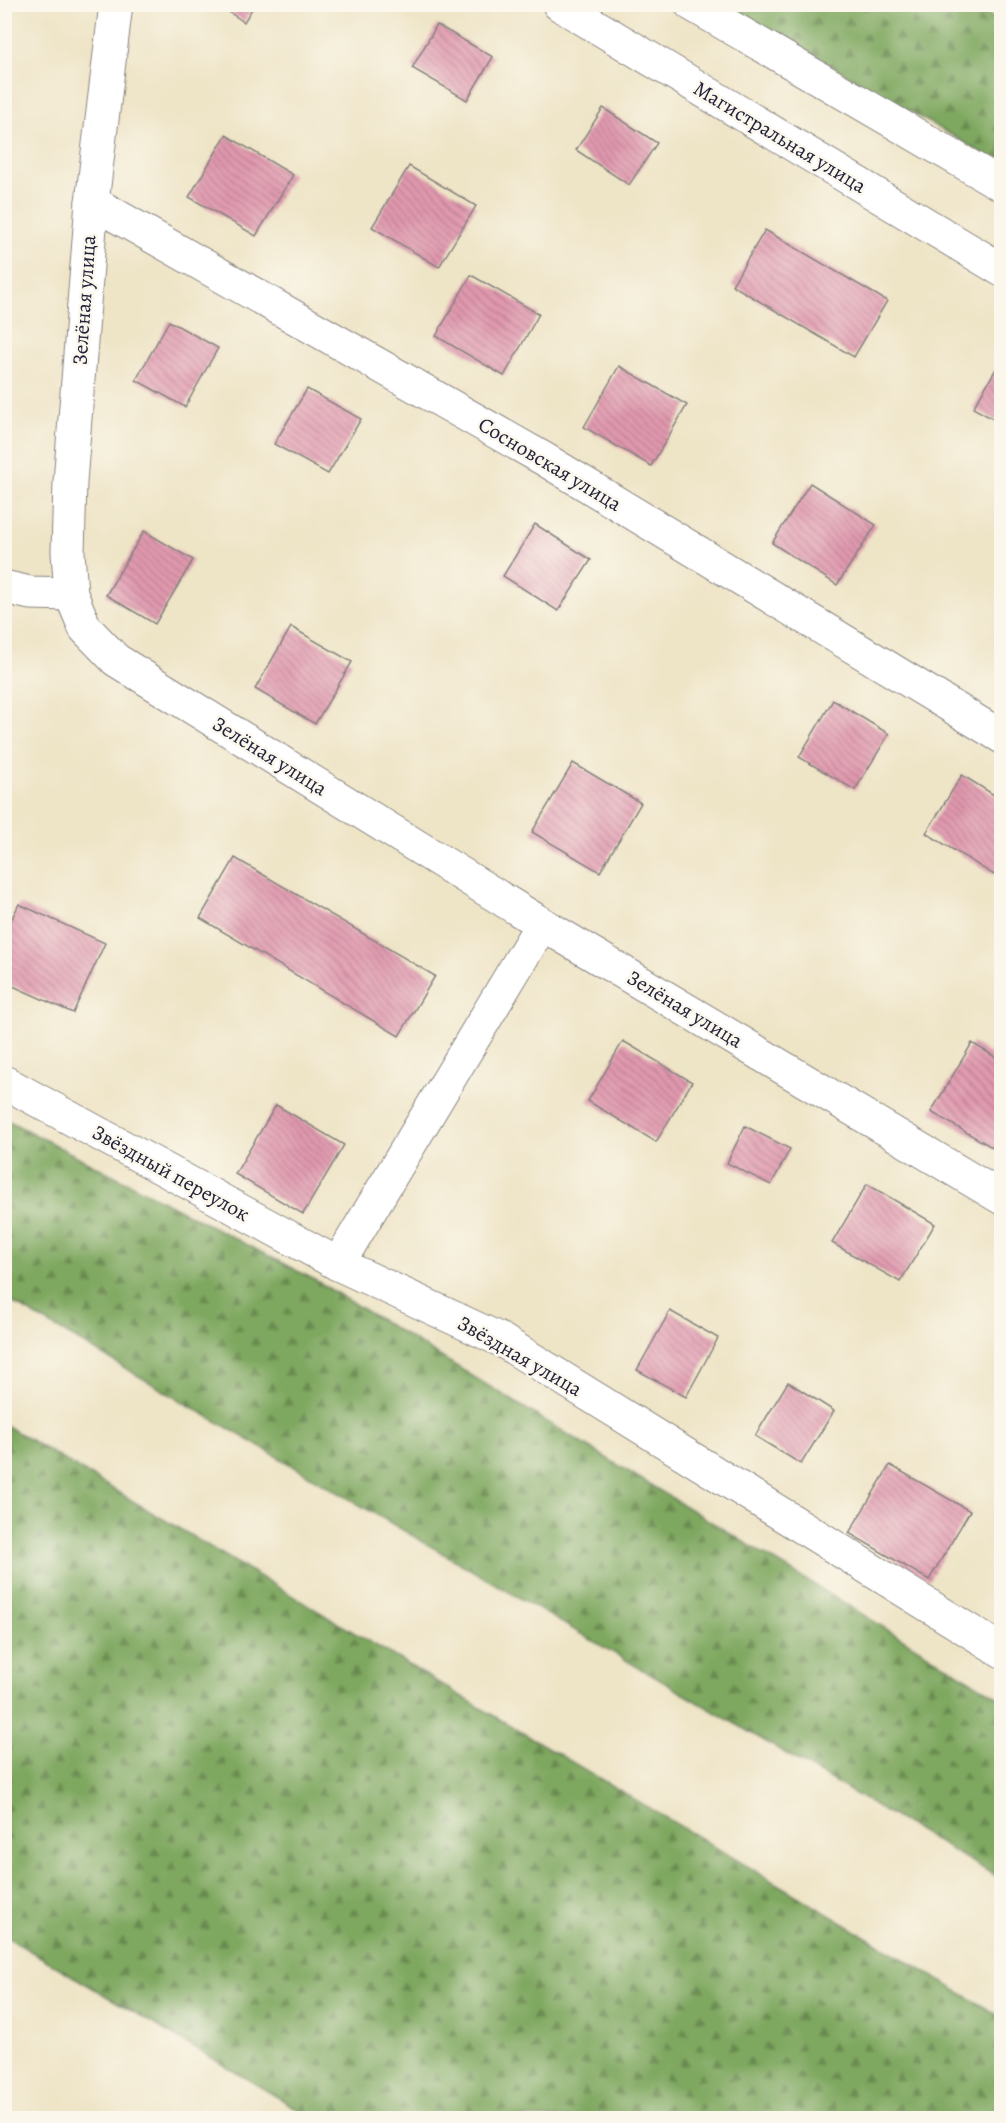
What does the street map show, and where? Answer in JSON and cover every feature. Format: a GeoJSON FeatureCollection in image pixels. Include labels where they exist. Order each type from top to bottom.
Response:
{"type":"FeatureCollection","features":[{"type":"Feature","properties":{"kind":"street","name":"Зелёная улица"},"geometry":{"type":"LineString","coordinates":[[116,4],[92,202],[70,482],[68,552],[71,594],[85,628],[116,660],[542,924],[1002,1198]]}},
{"type":"Feature","properties":{"kind":"street","name":"Магистральная улица"},"geometry":{"type":"LineString","coordinates":[[559,4],[1002,270]]}},
{"type":"Feature","properties":{"kind":"street"},"geometry":{"type":"LineString","coordinates":[[691,4],[1002,185]]}},
{"type":"Feature","properties":{"kind":"street","name":"Сосновская улица"},"geometry":{"type":"LineString","coordinates":[[92,202],[544,459],[1002,736]]}},
{"type":"Feature","properties":{"kind":"street"},"geometry":{"type":"LineString","coordinates":[[4,587],[30,593],[71,594]]}},
{"type":"Feature","properties":{"kind":"street"},"geometry":{"type":"LineString","coordinates":[[338,1264],[542,924]]}},
{"type":"Feature","properties":{"kind":"street","name":"Звёздный переулок"},"geometry":{"type":"LineString","coordinates":[[4,1082],[338,1264]]}},
{"type":"Feature","properties":{"kind":"street","name":"Звёздная улица"},"geometry":{"type":"LineString","coordinates":[[338,1264],[501,1341],[1002,1651]]}},
{"type":"Feature","properties":{"kind":"green space"},"geometry":{"type":"Polygon","coordinates":[[[726,5],[973,5],[1001,23],[1001,164],[726,5]]]}},
{"type":"Feature","properties":{"kind":"green space"},"geometry":{"type":"Polygon","coordinates":[[[5,1119],[315,1280],[1001,1699],[1001,1879],[5,1298],[5,1119]]]}},
{"type":"Feature","properties":{"kind":"green space"},"geometry":{"type":"Polygon","coordinates":[[[5,1425],[1001,2017],[1001,2118],[313,2118],[5,1936],[5,1425]]]}},
{"type":"Feature","properties":{"kind":"building"},"geometry":{"type":"Polygon","coordinates":[[[217,4],[255,4],[244,22],[217,4]]]}},
{"type":"Feature","properties":{"kind":"building"},"geometry":{"type":"Polygon","coordinates":[[[437,25],[493,57],[467,100],[412,68],[437,25]]]}},
{"type":"Feature","properties":{"kind":"building"},"geometry":{"type":"Polygon","coordinates":[[[603,108],[657,143],[629,185],[576,150],[603,108]]]}},
{"type":"Feature","properties":{"kind":"building"},"geometry":{"type":"Polygon","coordinates":[[[226,135],[293,175],[256,236],[189,197],[226,135]]]}},
{"type":"Feature","properties":{"kind":"building"},"geometry":{"type":"Polygon","coordinates":[[[409,166],[476,206],[439,267],[372,227],[409,166]]]}},
{"type":"Feature","properties":{"kind":"building"},"geometry":{"type":"Polygon","coordinates":[[[765,230],[887,301],[854,357],[732,285],[765,230]]]}},
{"type":"Feature","properties":{"kind":"building"},"geometry":{"type":"Polygon","coordinates":[[[471,275],[539,314],[504,376],[436,336],[471,275]]]}},
{"type":"Feature","properties":{"kind":"building"},"geometry":{"type":"Polygon","coordinates":[[[169,321],[218,348],[185,407],[136,380],[169,321]]]}},
{"type":"Feature","properties":{"kind":"building"},"geometry":{"type":"Polygon","coordinates":[[[1002,359],[1002,424],[973,408],[1002,359]]]}},
{"type":"Feature","properties":{"kind":"building"},"geometry":{"type":"Polygon","coordinates":[[[619,366],[687,405],[651,466],[584,427],[619,366]]]}},
{"type":"Feature","properties":{"kind":"building"},"geometry":{"type":"Polygon","coordinates":[[[307,389],[361,419],[328,474],[274,444],[307,389]]]}},
{"type":"Feature","properties":{"kind":"building"},"geometry":{"type":"Polygon","coordinates":[[[810,483],[876,525],[837,585],[772,543],[810,483]]]}},
{"type":"Feature","properties":{"kind":"building"},"geometry":{"type":"Polygon","coordinates":[[[535,524],[591,560],[558,611],[503,576],[535,524]]]}},
{"type":"Feature","properties":{"kind":"building"},"geometry":{"type":"Polygon","coordinates":[[[144,531],[193,560],[155,624],[106,595],[144,531]]]}},
{"type":"Feature","properties":{"kind":"building"},"geometry":{"type":"Polygon","coordinates":[[[291,627],[352,662],[315,724],[255,689],[291,627]]]}},
{"type":"Feature","properties":{"kind":"building"},"geometry":{"type":"Polygon","coordinates":[[[833,700],[889,734],[855,790],[799,757],[833,700]]]}},
{"type":"Feature","properties":{"kind":"building"},"geometry":{"type":"Polygon","coordinates":[[[573,763],[641,803],[600,872],[532,832],[573,763]]]}},
{"type":"Feature","properties":{"kind":"building"},"geometry":{"type":"Polygon","coordinates":[[[962,775],[1002,800],[1002,864],[994,875],[926,833],[962,775]]]}},
{"type":"Feature","properties":{"kind":"building"},"geometry":{"type":"Polygon","coordinates":[[[235,858],[435,976],[399,1036],[200,918],[235,858]]]}},
{"type":"Feature","properties":{"kind":"building"},"geometry":{"type":"Polygon","coordinates":[[[19,904],[105,943],[73,1013],[4,982],[4,935],[19,904]]]}},
{"type":"Feature","properties":{"kind":"building"},"geometry":{"type":"Polygon","coordinates":[[[623,1041],[692,1082],[656,1142],[588,1101],[623,1041]]]}},
{"type":"Feature","properties":{"kind":"building"},"geometry":{"type":"Polygon","coordinates":[[[972,1043],[1002,1061],[1002,1153],[931,1112],[972,1043]]]}},
{"type":"Feature","properties":{"kind":"building"},"geometry":{"type":"Polygon","coordinates":[[[276,1105],[344,1145],[303,1214],[235,1174],[276,1105]]]}},
{"type":"Feature","properties":{"kind":"building"},"geometry":{"type":"Polygon","coordinates":[[[745,1126],[790,1149],[771,1185],[727,1163],[745,1126]]]}},
{"type":"Feature","properties":{"kind":"building"},"geometry":{"type":"Polygon","coordinates":[[[867,1184],[935,1224],[900,1282],[832,1243],[867,1184]]]}},
{"type":"Feature","properties":{"kind":"building"},"geometry":{"type":"Polygon","coordinates":[[[670,1311],[718,1338],[686,1397],[637,1370],[670,1311]]]}},
{"type":"Feature","properties":{"kind":"building"},"geometry":{"type":"Polygon","coordinates":[[[788,1382],[834,1411],[801,1464],[755,1436],[788,1382]]]}},
{"type":"Feature","properties":{"kind":"building"},"geometry":{"type":"Polygon","coordinates":[[[890,1465],[970,1511],[929,1580],[849,1533],[890,1465]]]}}]}
